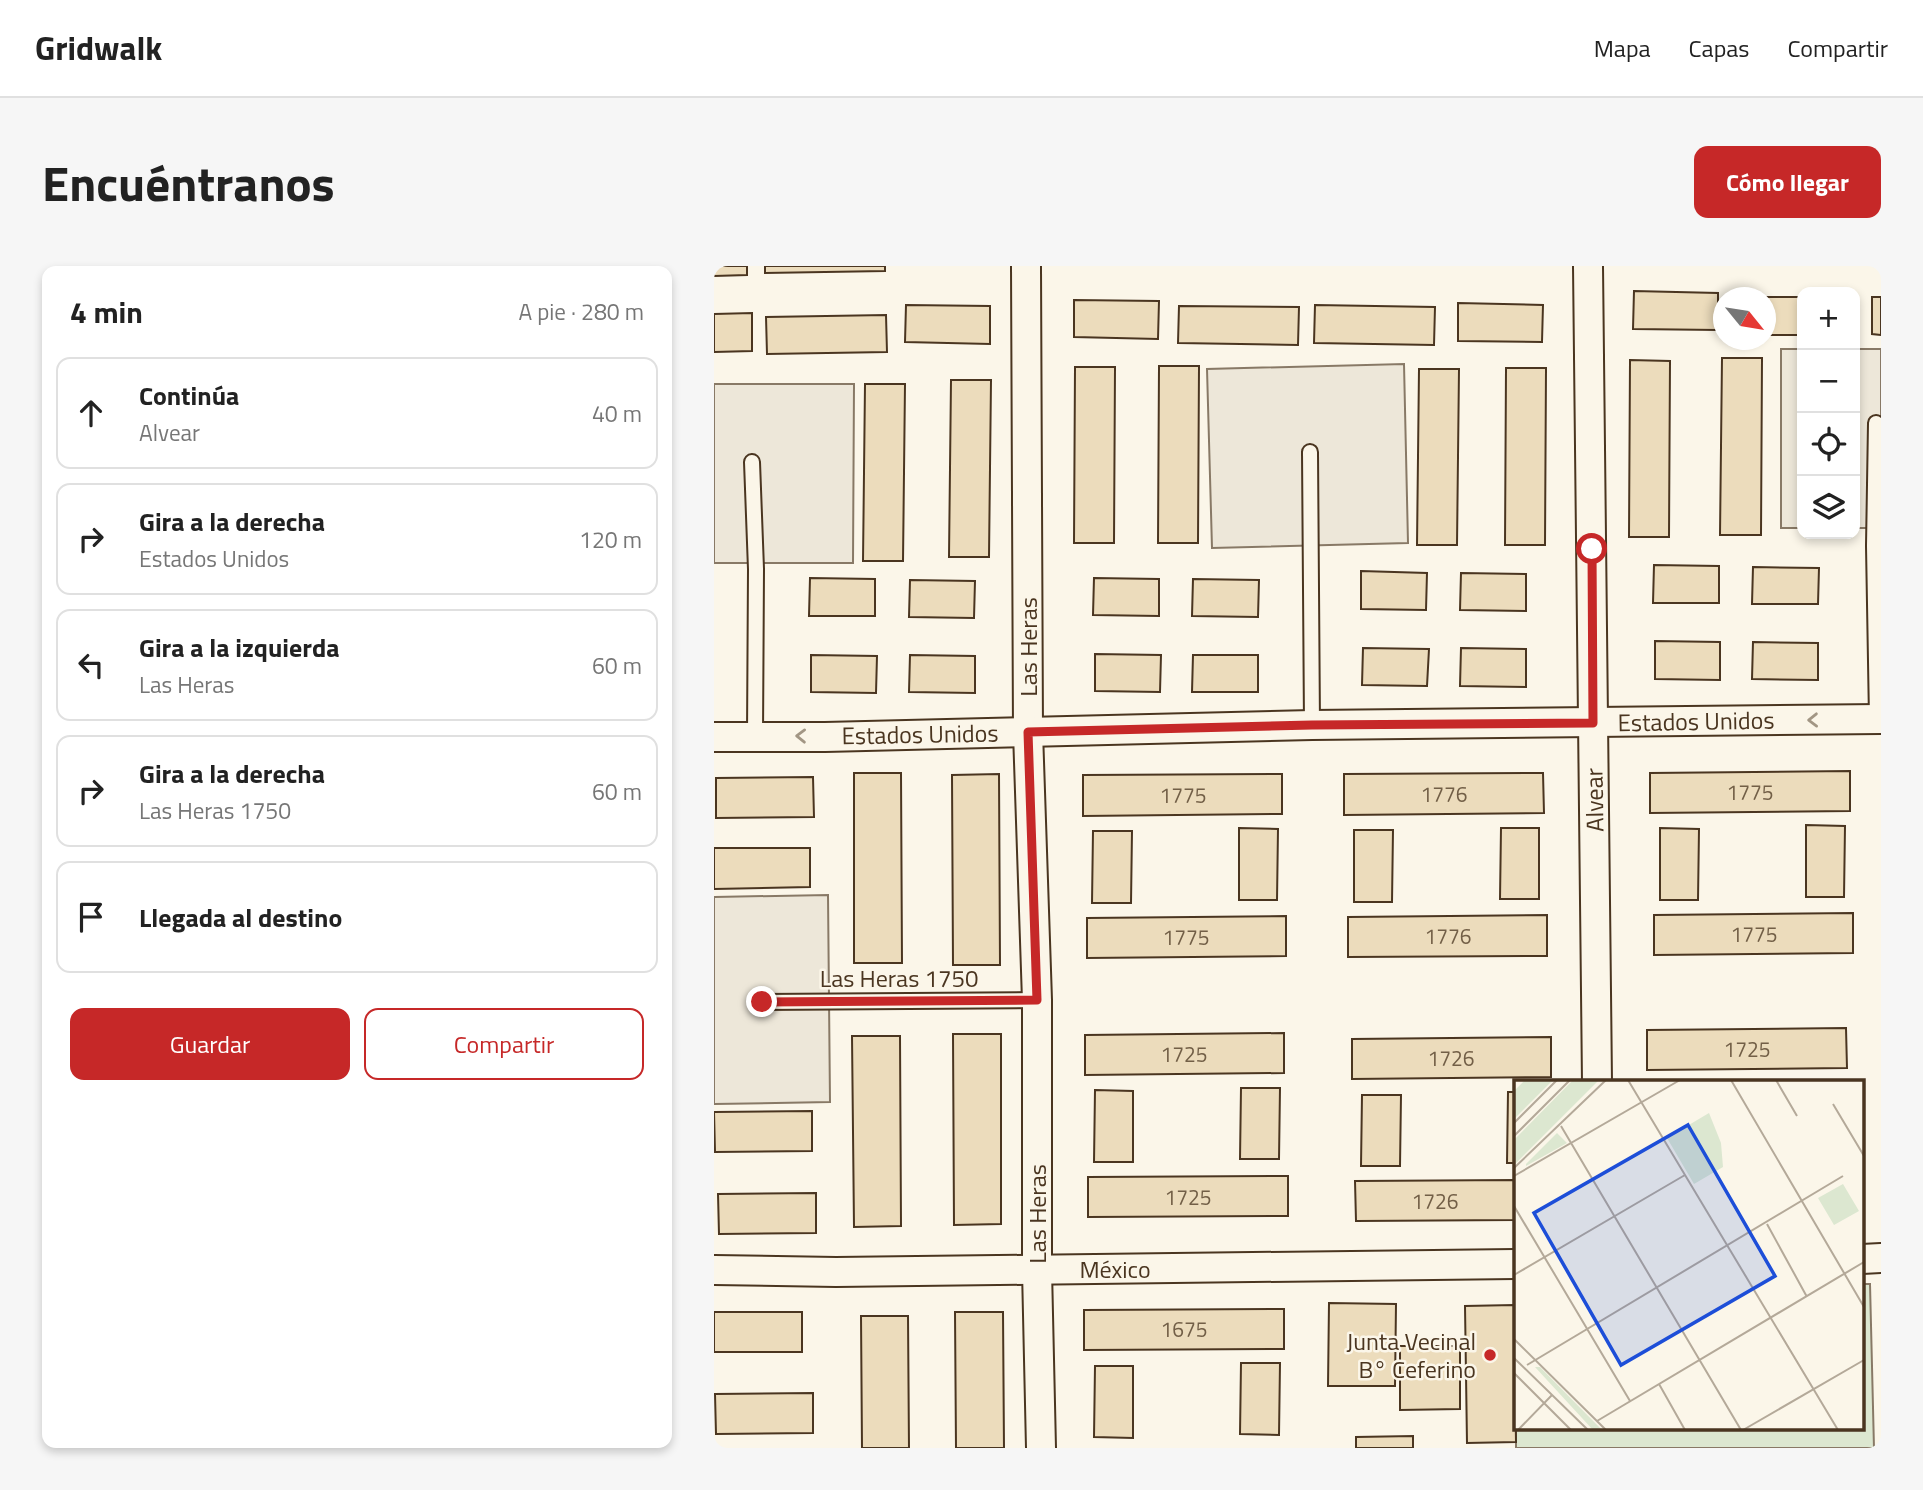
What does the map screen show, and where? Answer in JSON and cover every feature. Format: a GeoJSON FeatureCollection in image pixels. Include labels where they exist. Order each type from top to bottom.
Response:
{"type":"FeatureCollection","features":[{"type":"Feature","properties":{"kind":"street","name":"Las Heras"},"geometry":{"type":"LineString","coordinates":[[1026,266],[1028,732],[1037,1000],[1037,1270],[1041,1448]]}},
{"type":"Feature","properties":{"kind":"street","name":"Alvear"},"geometry":{"type":"LineString","coordinates":[[1588,266],[1597,1080]]}},
{"type":"Feature","properties":{"kind":"street","name":"Estados Unidos"},"geometry":{"type":"LineString","coordinates":[[714,737],[825,737],[1312,725],[1879,719]]}},
{"type":"Feature","properties":{"kind":"street","name":"México"},"geometry":{"type":"LineString","coordinates":[[714,1270],[836,1272],[1514,1264]]}},
{"type":"Feature","properties":{"kind":"lane"},"geometry":{"type":"LineString","coordinates":[[1876,423],[1874,546],[1879,719]]}},
{"type":"Feature","properties":{"kind":"lane"},"geometry":{"type":"LineString","coordinates":[[1310,452],[1312,725]]}},
{"type":"Feature","properties":{"kind":"lane"},"geometry":{"type":"LineString","coordinates":[[752,462],[756,569],[755,736]]}},
{"type":"Feature","properties":{"kind":"lane","name":"Las Heras 1750"},"geometry":{"type":"LineString","coordinates":[[762,1002],[1037,1000]]}},
{"type":"Feature","properties":{"kind":"green space"},"geometry":{"type":"Polygon","coordinates":[[[1864,1284],[1870,1284],[1874,1448],[1516,1448],[1516,1430],[1864,1430],[1864,1284]]]}},
{"type":"Feature","properties":{"kind":"shaded area"},"geometry":{"type":"Polygon","coordinates":[[[1781,349],[1797,349],[1797,528],[1781,528],[1781,349]]]}},
{"type":"Feature","properties":{"kind":"shaded area"},"geometry":{"type":"Polygon","coordinates":[[[1860,349],[1881,349],[1881,528],[1860,528],[1860,349]]]}},
{"type":"Feature","properties":{"kind":"shaded area"},"geometry":{"type":"Polygon","coordinates":[[[1404,364],[1408,543],[1212,548],[1207,369],[1404,364]]]}},
{"type":"Feature","properties":{"kind":"shaded area"},"geometry":{"type":"Polygon","coordinates":[[[714,384],[854,384],[853,563],[714,563],[714,384]]]}},
{"type":"Feature","properties":{"kind":"shaded area"},"geometry":{"type":"Polygon","coordinates":[[[828,895],[830,1102],[714,1104],[714,897],[828,895]]]}},
{"type":"Feature","properties":{"kind":"building"},"geometry":{"type":"Polygon","coordinates":[[[714,266],[747,266],[747,275],[714,276],[714,266]]]}},
{"type":"Feature","properties":{"kind":"building"},"geometry":{"type":"Polygon","coordinates":[[[765,266],[885,266],[885,271],[765,273],[765,266]]]}},
{"type":"Feature","properties":{"kind":"building"},"geometry":{"type":"Polygon","coordinates":[[[1634,291],[1713,293],[1713,330],[1633,329],[1634,291]]]}},
{"type":"Feature","properties":{"kind":"building"},"geometry":{"type":"Polygon","coordinates":[[[1776,297],[1797,297],[1797,335],[1776,335],[1776,297]]]}},
{"type":"Feature","properties":{"kind":"building"},"geometry":{"type":"Polygon","coordinates":[[[1872,297],[1881,297],[1881,335],[1872,334],[1872,297]]]}},
{"type":"Feature","properties":{"kind":"building"},"geometry":{"type":"Polygon","coordinates":[[[1074,300],[1159,301],[1158,339],[1074,337],[1074,300]]]}},
{"type":"Feature","properties":{"kind":"building"},"geometry":{"type":"Polygon","coordinates":[[[1458,303],[1543,305],[1542,342],[1458,341],[1458,303]]]}},
{"type":"Feature","properties":{"kind":"building"},"geometry":{"type":"Polygon","coordinates":[[[906,305],[990,306],[990,344],[905,342],[906,305]]]}},
{"type":"Feature","properties":{"kind":"building"},"geometry":{"type":"Polygon","coordinates":[[[1315,305],[1435,307],[1434,345],[1314,343],[1315,305]]]}},
{"type":"Feature","properties":{"kind":"building"},"geometry":{"type":"Polygon","coordinates":[[[1179,306],[1299,307],[1298,345],[1178,343],[1179,306]]]}},
{"type":"Feature","properties":{"kind":"building"},"geometry":{"type":"Polygon","coordinates":[[[752,313],[752,351],[714,352],[714,314],[752,313]]]}},
{"type":"Feature","properties":{"kind":"building"},"geometry":{"type":"Polygon","coordinates":[[[886,315],[887,352],[767,354],[766,317],[886,315]]]}},
{"type":"Feature","properties":{"kind":"building"},"geometry":{"type":"Polygon","coordinates":[[[1722,358],[1762,358],[1761,535],[1720,535],[1722,358]]]}},
{"type":"Feature","properties":{"kind":"building"},"geometry":{"type":"Polygon","coordinates":[[[1630,360],[1670,361],[1669,537],[1629,537],[1630,360]]]}},
{"type":"Feature","properties":{"kind":"building"},"geometry":{"type":"Polygon","coordinates":[[[1159,366],[1199,366],[1198,543],[1158,543],[1159,366]]]}},
{"type":"Feature","properties":{"kind":"building"},"geometry":{"type":"Polygon","coordinates":[[[1075,367],[1115,367],[1114,543],[1074,543],[1075,367]]]}},
{"type":"Feature","properties":{"kind":"building"},"geometry":{"type":"Polygon","coordinates":[[[1506,368],[1546,368],[1545,545],[1505,545],[1506,368]]]}},
{"type":"Feature","properties":{"kind":"building"},"geometry":{"type":"Polygon","coordinates":[[[1419,369],[1459,369],[1457,545],[1417,545],[1419,369]]]}},
{"type":"Feature","properties":{"kind":"building"},"geometry":{"type":"Polygon","coordinates":[[[951,380],[991,380],[989,557],[949,557],[951,380]]]}},
{"type":"Feature","properties":{"kind":"building"},"geometry":{"type":"Polygon","coordinates":[[[865,384],[905,384],[903,561],[863,561],[865,384]]]}},
{"type":"Feature","properties":{"kind":"building"},"geometry":{"type":"Polygon","coordinates":[[[1654,565],[1719,566],[1719,603],[1653,603],[1654,565]]]}},
{"type":"Feature","properties":{"kind":"building"},"geometry":{"type":"Polygon","coordinates":[[[1753,567],[1819,568],[1818,604],[1752,604],[1753,567]]]}},
{"type":"Feature","properties":{"kind":"building"},"geometry":{"type":"Polygon","coordinates":[[[1361,571],[1427,573],[1426,610],[1361,609],[1361,571]]]}},
{"type":"Feature","properties":{"kind":"building"},"geometry":{"type":"Polygon","coordinates":[[[1461,573],[1526,574],[1526,611],[1460,610],[1461,573]]]}},
{"type":"Feature","properties":{"kind":"building"},"geometry":{"type":"Polygon","coordinates":[[[810,578],[875,579],[875,616],[809,616],[810,578]]]}},
{"type":"Feature","properties":{"kind":"building"},"geometry":{"type":"Polygon","coordinates":[[[1094,578],[1159,579],[1159,616],[1093,615],[1094,578]]]}},
{"type":"Feature","properties":{"kind":"building"},"geometry":{"type":"Polygon","coordinates":[[[1193,579],[1259,580],[1258,617],[1192,616],[1193,579]]]}},
{"type":"Feature","properties":{"kind":"building"},"geometry":{"type":"Polygon","coordinates":[[[910,580],[975,581],[974,618],[909,617],[910,580]]]}},
{"type":"Feature","properties":{"kind":"building"},"geometry":{"type":"Polygon","coordinates":[[[1655,641],[1720,642],[1720,680],[1655,679],[1655,641]]]}},
{"type":"Feature","properties":{"kind":"building"},"geometry":{"type":"Polygon","coordinates":[[[1753,642],[1818,643],[1818,680],[1752,679],[1753,642]]]}},
{"type":"Feature","properties":{"kind":"building"},"geometry":{"type":"Polygon","coordinates":[[[1363,648],[1429,649],[1427,686],[1362,685],[1363,648]]]}},
{"type":"Feature","properties":{"kind":"building"},"geometry":{"type":"Polygon","coordinates":[[[1461,648],[1526,649],[1526,687],[1460,686],[1461,648]]]}},
{"type":"Feature","properties":{"kind":"building"},"geometry":{"type":"Polygon","coordinates":[[[1095,654],[1161,655],[1160,692],[1095,691],[1095,654]]]}},
{"type":"Feature","properties":{"kind":"building"},"geometry":{"type":"Polygon","coordinates":[[[811,655],[877,656],[876,693],[811,692],[811,655]]]}},
{"type":"Feature","properties":{"kind":"building"},"geometry":{"type":"Polygon","coordinates":[[[910,655],[975,656],[975,693],[909,692],[910,655]]]}},
{"type":"Feature","properties":{"kind":"building"},"geometry":{"type":"Polygon","coordinates":[[[1193,655],[1258,655],[1258,692],[1192,692],[1193,655]]]}},
{"type":"Feature","properties":{"kind":"building"},"geometry":{"type":"Polygon","coordinates":[[[1850,771],[1850,811],[1650,813],[1650,773],[1850,771]]]}},
{"type":"Feature","properties":{"kind":"building"},"geometry":{"type":"Polygon","coordinates":[[[854,773],[901,773],[902,963],[854,963],[854,773]]]}},
{"type":"Feature","properties":{"kind":"building"},"geometry":{"type":"Polygon","coordinates":[[[1543,773],[1544,813],[1344,815],[1344,774],[1543,773]]]}},
{"type":"Feature","properties":{"kind":"building"},"geometry":{"type":"Polygon","coordinates":[[[999,774],[1000,965],[953,965],[952,775],[999,774]]]}},
{"type":"Feature","properties":{"kind":"building"},"geometry":{"type":"Polygon","coordinates":[[[1282,774],[1282,814],[1083,816],[1083,775],[1282,774]]]}},
{"type":"Feature","properties":{"kind":"building"},"geometry":{"type":"Polygon","coordinates":[[[813,777],[814,817],[716,818],[716,778],[813,777]]]}},
{"type":"Feature","properties":{"kind":"building"},"geometry":{"type":"Polygon","coordinates":[[[1806,825],[1845,826],[1844,897],[1806,897],[1806,825]]]}},
{"type":"Feature","properties":{"kind":"building"},"geometry":{"type":"Polygon","coordinates":[[[1239,828],[1278,829],[1277,900],[1239,900],[1239,828]]]}},
{"type":"Feature","properties":{"kind":"building"},"geometry":{"type":"Polygon","coordinates":[[[1501,828],[1539,828],[1539,899],[1500,899],[1501,828]]]}},
{"type":"Feature","properties":{"kind":"building"},"geometry":{"type":"Polygon","coordinates":[[[1660,828],[1699,829],[1698,900],[1660,900],[1660,828]]]}},
{"type":"Feature","properties":{"kind":"building"},"geometry":{"type":"Polygon","coordinates":[[[1354,830],[1393,830],[1392,902],[1354,902],[1354,830]]]}},
{"type":"Feature","properties":{"kind":"building"},"geometry":{"type":"Polygon","coordinates":[[[1093,831],[1132,831],[1131,903],[1092,903],[1093,831]]]}},
{"type":"Feature","properties":{"kind":"building"},"geometry":{"type":"Polygon","coordinates":[[[714,848],[810,848],[810,887],[714,889],[714,848]]]}},
{"type":"Feature","properties":{"kind":"building"},"geometry":{"type":"Polygon","coordinates":[[[1853,913],[1853,953],[1654,955],[1654,915],[1853,913]]]}},
{"type":"Feature","properties":{"kind":"building"},"geometry":{"type":"Polygon","coordinates":[[[1547,915],[1547,956],[1348,957],[1348,917],[1547,915]]]}},
{"type":"Feature","properties":{"kind":"building"},"geometry":{"type":"Polygon","coordinates":[[[1286,916],[1286,956],[1087,958],[1087,918],[1286,916]]]}},
{"type":"Feature","properties":{"kind":"building"},"geometry":{"type":"Polygon","coordinates":[[[1846,1028],[1847,1068],[1647,1070],[1647,1030],[1846,1028]]]}},
{"type":"Feature","properties":{"kind":"building"},"geometry":{"type":"Polygon","coordinates":[[[1284,1033],[1284,1073],[1085,1075],[1085,1035],[1284,1033]]]}},
{"type":"Feature","properties":{"kind":"building"},"geometry":{"type":"Polygon","coordinates":[[[953,1034],[1001,1034],[1001,1224],[954,1225],[953,1034]]]}},
{"type":"Feature","properties":{"kind":"building"},"geometry":{"type":"Polygon","coordinates":[[[852,1036],[900,1036],[901,1226],[854,1227],[852,1036]]]}},
{"type":"Feature","properties":{"kind":"building"},"geometry":{"type":"Polygon","coordinates":[[[1551,1037],[1551,1077],[1352,1079],[1352,1039],[1551,1037]]]}},
{"type":"Feature","properties":{"kind":"building"},"geometry":{"type":"Polygon","coordinates":[[[1241,1088],[1280,1088],[1279,1159],[1240,1159],[1241,1088]]]}},
{"type":"Feature","properties":{"kind":"building"},"geometry":{"type":"Polygon","coordinates":[[[1095,1090],[1133,1091],[1133,1162],[1094,1162],[1095,1090]]]}},
{"type":"Feature","properties":{"kind":"building"},"geometry":{"type":"Polygon","coordinates":[[[1508,1092],[1514,1092],[1514,1163],[1507,1163],[1508,1092]]]}},
{"type":"Feature","properties":{"kind":"building"},"geometry":{"type":"Polygon","coordinates":[[[1362,1095],[1401,1095],[1400,1166],[1361,1166],[1362,1095]]]}},
{"type":"Feature","properties":{"kind":"building"},"geometry":{"type":"Polygon","coordinates":[[[812,1111],[812,1151],[715,1152],[714,1112],[812,1111]]]}},
{"type":"Feature","properties":{"kind":"building"},"geometry":{"type":"Polygon","coordinates":[[[1288,1176],[1288,1216],[1088,1217],[1088,1177],[1288,1176]]]}},
{"type":"Feature","properties":{"kind":"building"},"geometry":{"type":"Polygon","coordinates":[[[1514,1180],[1514,1220],[1356,1221],[1355,1181],[1514,1180]]]}},
{"type":"Feature","properties":{"kind":"building"},"geometry":{"type":"Polygon","coordinates":[[[816,1193],[816,1233],[719,1234],[718,1194],[816,1193]]]}},
{"type":"Feature","properties":{"kind":"building"},"geometry":{"type":"Polygon","coordinates":[[[1329,1303],[1396,1304],[1395,1386],[1328,1386],[1329,1303]]]}},
{"type":"Feature","properties":{"kind":"building","name":"Junta Vecinal B° Ceferino"},"geometry":{"type":"Polygon","coordinates":[[[1514,1305],[1516,1442],[1467,1443],[1465,1306],[1514,1305]]]}},
{"type":"Feature","properties":{"kind":"building"},"geometry":{"type":"Polygon","coordinates":[[[1284,1309],[1284,1349],[1084,1350],[1084,1310],[1284,1309]]]}},
{"type":"Feature","properties":{"kind":"building"},"geometry":{"type":"Polygon","coordinates":[[[714,1312],[802,1312],[802,1352],[714,1352],[714,1312]]]}},
{"type":"Feature","properties":{"kind":"building"},"geometry":{"type":"Polygon","coordinates":[[[955,1312],[1003,1312],[1004,1448],[956,1448],[955,1312]]]}},
{"type":"Feature","properties":{"kind":"building"},"geometry":{"type":"Polygon","coordinates":[[[861,1316],[908,1316],[909,1448],[862,1448],[861,1316]]]}},
{"type":"Feature","properties":{"kind":"building"},"geometry":{"type":"Polygon","coordinates":[[[1400,1346],[1460,1346],[1460,1409],[1400,1410],[1400,1346]]]}},
{"type":"Feature","properties":{"kind":"building"},"geometry":{"type":"Polygon","coordinates":[[[1241,1363],[1280,1363],[1279,1435],[1240,1434],[1241,1363]]]}},
{"type":"Feature","properties":{"kind":"building"},"geometry":{"type":"Polygon","coordinates":[[[1095,1366],[1133,1366],[1133,1438],[1094,1437],[1095,1366]]]}},
{"type":"Feature","properties":{"kind":"building"},"geometry":{"type":"Polygon","coordinates":[[[813,1393],[813,1433],[716,1434],[715,1394],[813,1393]]]}},
{"type":"Feature","properties":{"kind":"building"},"geometry":{"type":"Polygon","coordinates":[[[1413,1436],[1413,1448],[1356,1448],[1356,1437],[1413,1436]]]}},
{"type":"Feature","properties":{"kind":"place","name":"Junta Vecinal B° Ceferino"},"geometry":{"type":"Point","coordinates":[1490,1355]}},
{"type":"Feature","properties":{"kind":"route"},"geometry":{"type":"LineString","coordinates":[[762,1002],[1037,1000],[1028,732],[1312,725],[1593,723],[1592,549]]}}]}
